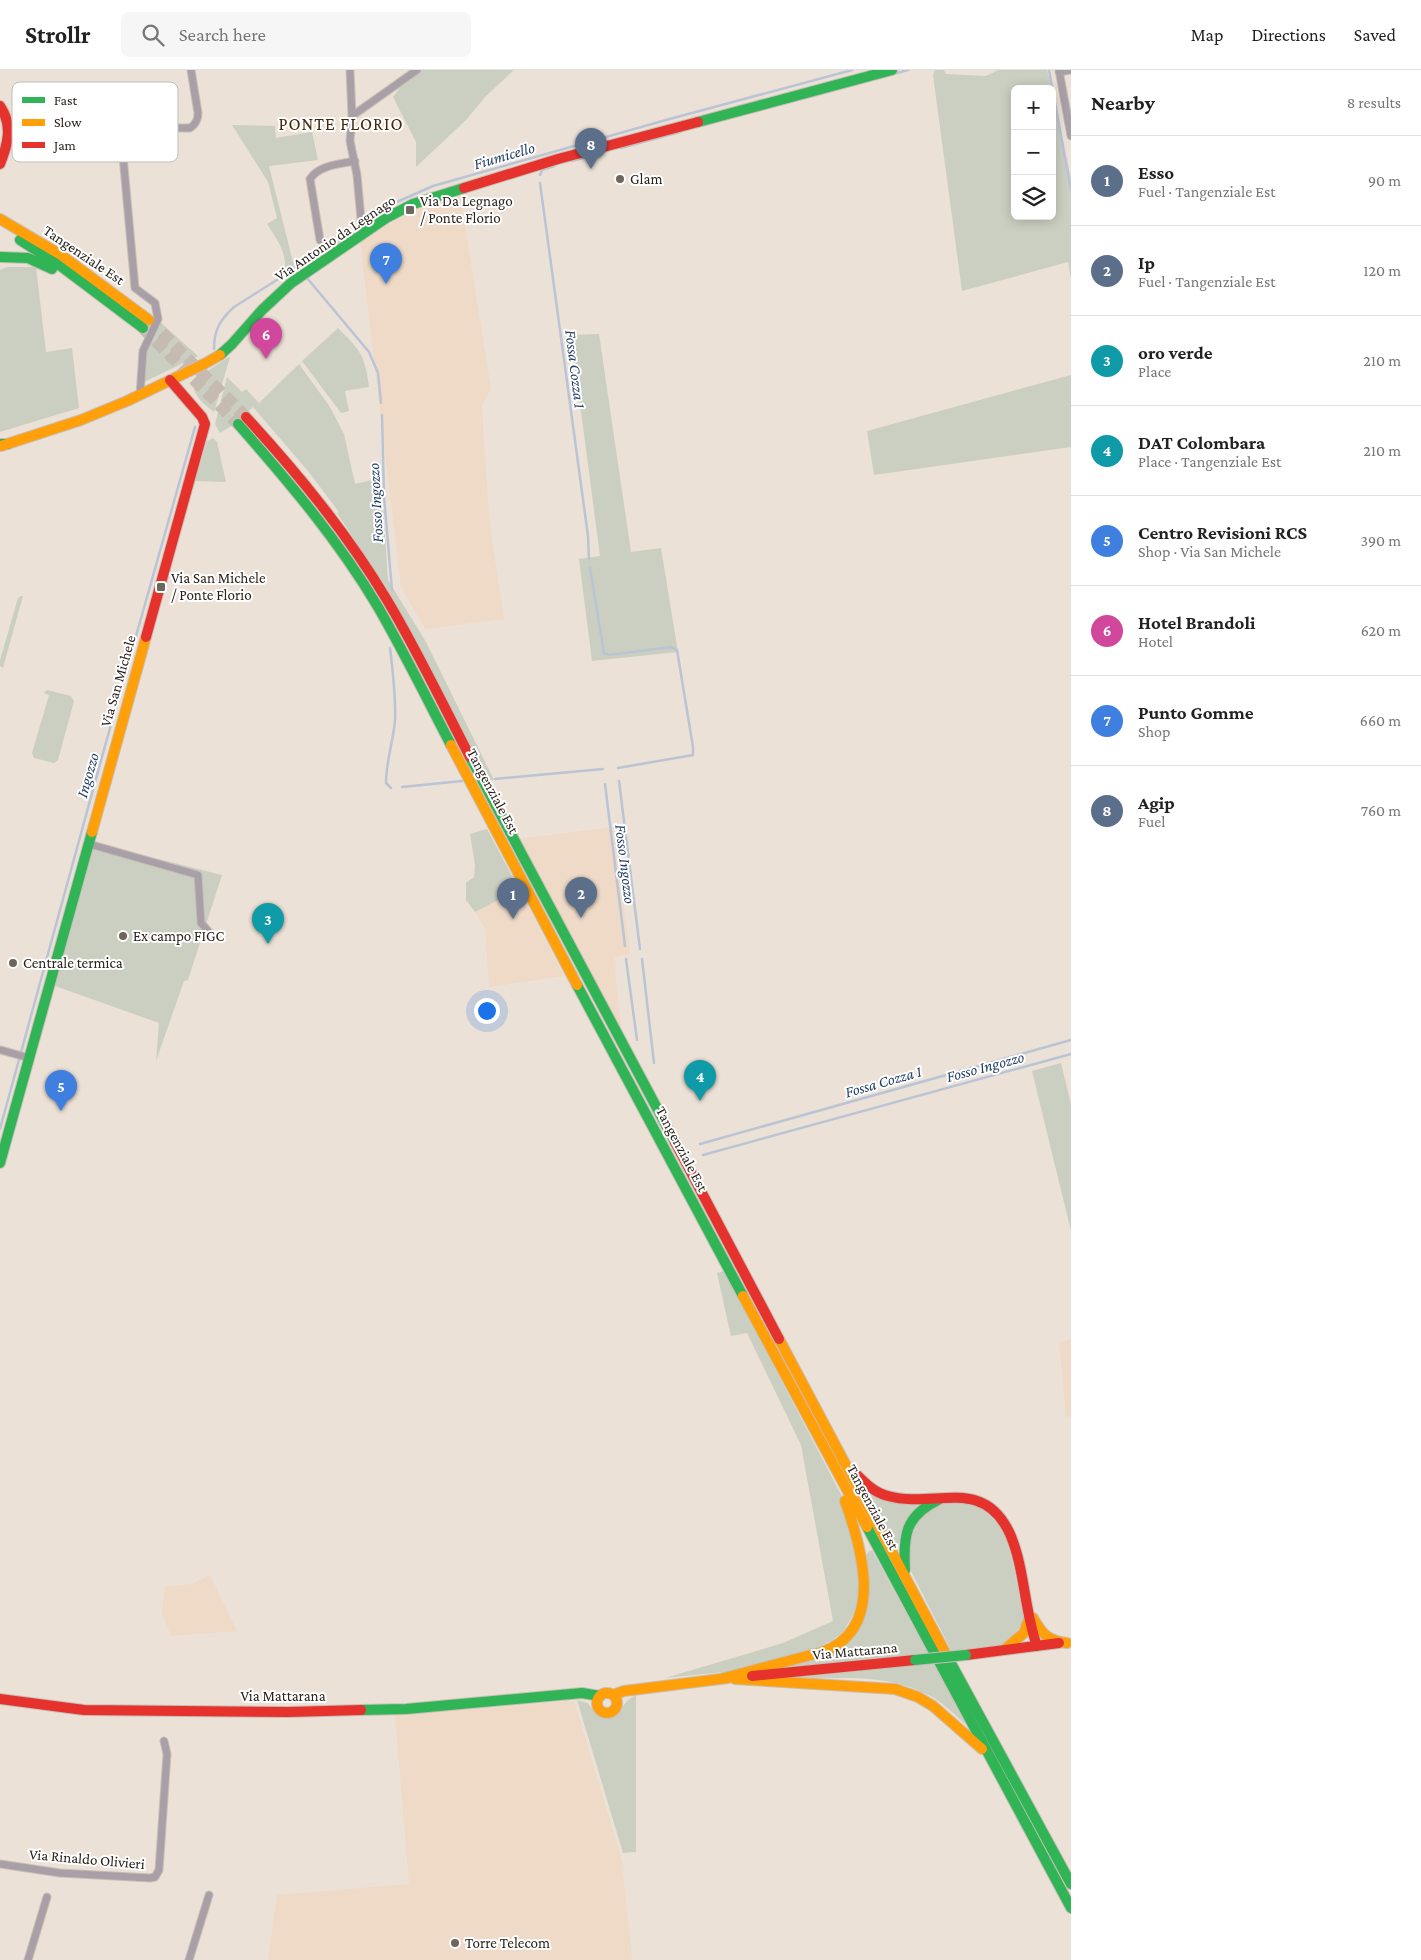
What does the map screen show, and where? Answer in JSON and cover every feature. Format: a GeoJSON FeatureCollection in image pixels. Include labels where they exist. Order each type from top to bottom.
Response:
{"type":"FeatureCollection","features":[{"type":"Feature","properties":{"kind":"main road","name":"Via Antonio da Legnago"},"geometry":{"type":"LineString","coordinates":[[3,445],[81,420],[140,395],[218,356],[291,283],[364,230],[413,204],[558,159],[892,70]]}},
{"type":"Feature","properties":{"kind":"main road"},"geometry":{"type":"LineString","coordinates":[[0,106],[3,109],[7,122],[8,135],[0,164]]}},
{"type":"Feature","properties":{"kind":"main road","name":"Tangenziale Est"},"geometry":{"type":"LineString","coordinates":[[0,219],[61,255],[146,324],[124,313],[58,264],[0,229]]}},
{"type":"Feature","properties":{"kind":"main road"},"geometry":{"type":"LineString","coordinates":[[0,257],[28,258],[48,266],[94,299],[124,313]]}},
{"type":"Feature","properties":{"kind":"main road","name":"Via San Michele"},"geometry":{"type":"LineString","coordinates":[[0,1163],[27,1057],[205,424],[202,417],[170,380]]}},
{"type":"Feature","properties":{"kind":"main road","name":"Tangenziale Est"},"geometry":{"type":"LineString","coordinates":[[1071,1884],[387,600],[341,530],[291,467],[242,421],[332,539],[378,607],[608,1042],[1071,1908]]}},
{"type":"Feature","properties":{"kind":"main road"},"geometry":{"type":"LineString","coordinates":[[826,1427],[864,1484],[894,1498],[968,1498],[989,1506],[1004,1523],[1011,1537],[1029,1612],[1031,1633],[1038,1646]]}},
{"type":"Feature","properties":{"kind":"main road"},"geometry":{"type":"LineString","coordinates":[[720,1678],[769,1667],[835,1647],[844,1640],[860,1618],[864,1593],[861,1558],[854,1523],[827,1453]]}},
{"type":"Feature","properties":{"kind":"main road"},"geometry":{"type":"LineString","coordinates":[[906,1577],[903,1546],[910,1523],[923,1507],[943,1498]]}},
{"type":"Feature","properties":{"kind":"main road"},"geometry":{"type":"LineString","coordinates":[[1029,1612],[1040,1632],[1050,1640],[1069,1642]]}},
{"type":"Feature","properties":{"kind":"main road"},"geometry":{"type":"LineString","coordinates":[[1004,1650],[1024,1633],[1029,1620],[1029,1612]]}},
{"type":"Feature","properties":{"kind":"main road"},"geometry":{"type":"LineString","coordinates":[[1038,1646],[1040,1632]]}},
{"type":"Feature","properties":{"kind":"main road","name":"Via Mattarana"},"geometry":{"type":"LineString","coordinates":[[613,1695],[642,1688],[720,1678],[966,1655],[1069,1642]]}},
{"type":"Feature","properties":{"kind":"main road"},"geometry":{"type":"LineString","coordinates":[[720,1678],[895,1689],[918,1697],[933,1706],[988,1754]]}},
{"type":"Feature","properties":{"kind":"main road","name":"Via Mattarana"},"geometry":{"type":"LineString","coordinates":[[616,1706],[628,1695],[642,1688]]}},
{"type":"Feature","properties":{"kind":"main road","name":"Via Mattarana"},"geometry":{"type":"LineString","coordinates":[[0,1698],[36,1705],[84,1710],[288,1712],[406,1709],[582,1693],[600,1696]]}},
{"type":"Feature","properties":{"kind":"main road"},"geometry":{"type":"LineString","coordinates":[[606,1693],[613,1695],[616,1700],[616,1706],[612,1711],[607,1712],[600,1708],[598,1702],[600,1696],[606,1693]]}},
{"type":"Feature","properties":{"kind":"main road","name":"Via Mattarana"},"geometry":{"type":"LineString","coordinates":[[567,1694],[591,1701],[600,1708]]}},
{"type":"Feature","properties":{"kind":"street"},"geometry":{"type":"LineString","coordinates":[[178,128],[190,128],[198,119],[191,70]]}},
{"type":"Feature","properties":{"kind":"street"},"geometry":{"type":"LineString","coordinates":[[350,70],[352,116],[350,141],[357,175],[360,219],[364,230]]}},
{"type":"Feature","properties":{"kind":"street"},"geometry":{"type":"LineString","coordinates":[[405,78],[407,70]]}},
{"type":"Feature","properties":{"kind":"street"},"geometry":{"type":"LineString","coordinates":[[352,116],[417,70]]}},
{"type":"Feature","properties":{"kind":"street"},"geometry":{"type":"LineString","coordinates":[[1071,70],[1059,71],[1071,136]]}},
{"type":"Feature","properties":{"kind":"street"},"geometry":{"type":"LineString","coordinates":[[320,240],[310,179],[320,169],[354,161]]}},
{"type":"Feature","properties":{"kind":"street"},"geometry":{"type":"LineString","coordinates":[[124,162],[135,288],[155,303],[158,319],[143,351],[140,395]]}},
{"type":"Feature","properties":{"kind":"street"},"geometry":{"type":"LineString","coordinates":[[88,844],[198,875],[201,923],[209,932]]}},
{"type":"Feature","properties":{"kind":"street"},"geometry":{"type":"LineString","coordinates":[[1,1050],[27,1057]]}},
{"type":"Feature","properties":{"kind":"street","name":"Via Rinaldo Olivieri"},"geometry":{"type":"LineString","coordinates":[[0,1864],[62,1873],[155,1877],[159,1870],[167,1754],[164,1741]]}},
{"type":"Feature","properties":{"kind":"street"},"geometry":{"type":"LineString","coordinates":[[190,1960],[209,1895]]}},
{"type":"Feature","properties":{"kind":"street"},"geometry":{"type":"LineString","coordinates":[[28,1960],[47,1896]]}},
{"type":"Feature","properties":{"kind":"shaded area"},"geometry":{"type":"Polygon","coordinates":[[[413,70],[514,70],[485,97],[466,120],[416,167],[416,142],[393,97],[413,70]]]}},
{"type":"Feature","properties":{"kind":"shaded area"},"geometry":{"type":"Polygon","coordinates":[[[935,70],[944,70],[946,74],[986,76],[998,70],[1047,70],[1051,85],[1011,85],[1011,220],[1056,220],[1056,109],[1071,179],[1071,279],[1068,262],[962,291],[933,75],[935,70]]]}},
{"type":"Feature","properties":{"kind":"shaded area"},"geometry":{"type":"Polygon","coordinates":[[[232,125],[275,126],[276,138],[312,132],[318,160],[269,166],[295,270],[285,277],[285,261],[282,249],[267,224],[277,218],[268,182],[232,125]]]}},
{"type":"Feature","properties":{"kind":"shaded area"},"geometry":{"type":"Polygon","coordinates":[[[460,194],[491,389],[482,404],[484,444],[490,526],[504,619],[425,629],[401,587],[360,242],[415,209],[460,194]]]}},
{"type":"Feature","properties":{"kind":"shaded area"},"geometry":{"type":"Polygon","coordinates":[[[7,267],[36,267],[46,352],[72,348],[79,408],[0,432],[0,270],[7,267]]]}},
{"type":"Feature","properties":{"kind":"shaded area"},"geometry":{"type":"Polygon","coordinates":[[[159,321],[198,356],[144,382],[145,353],[159,321]]]}},
{"type":"Feature","properties":{"kind":"shaded area"},"geometry":{"type":"Polygon","coordinates":[[[338,328],[352,342],[360,354],[366,367],[369,387],[345,391],[349,411],[341,413],[302,361],[338,328]]]}},
{"type":"Feature","properties":{"kind":"shaded area"},"geometry":{"type":"Polygon","coordinates":[[[599,334],[631,552],[661,548],[678,652],[592,661],[579,559],[600,556],[571,335],[599,334]]]}},
{"type":"Feature","properties":{"kind":"shaded area"},"geometry":{"type":"Polygon","coordinates":[[[229,357],[214,412],[195,393],[193,384],[201,375],[229,357]]]}},
{"type":"Feature","properties":{"kind":"shaded area"},"geometry":{"type":"Polygon","coordinates":[[[299,364],[330,407],[344,434],[355,484],[381,478],[388,580],[426,642],[494,780],[489,780],[387,588],[337,513],[339,512],[308,471],[253,407],[233,425],[220,433],[215,424],[227,377],[242,392],[246,389],[259,403],[299,364]]]}},
{"type":"Feature","properties":{"kind":"shaded area"},"geometry":{"type":"Polygon","coordinates":[[[1071,375],[1071,447],[874,475],[867,431],[1071,375]]]}},
{"type":"Feature","properties":{"kind":"shaded area"},"geometry":{"type":"Polygon","coordinates":[[[213,438],[217,442],[226,482],[195,481],[207,441],[213,438]]]}},
{"type":"Feature","properties":{"kind":"shaded area"},"geometry":{"type":"Polygon","coordinates":[[[23,596],[3,668],[0,666],[0,660],[18,598],[23,596]]]}},
{"type":"Feature","properties":{"kind":"shaded area"},"geometry":{"type":"Polygon","coordinates":[[[47,690],[71,696],[74,701],[58,760],[54,763],[34,758],[32,753],[49,695],[44,693],[47,690]]]}},
{"type":"Feature","properties":{"kind":"shaded area"},"geometry":{"type":"Polygon","coordinates":[[[614,827],[630,954],[614,957],[622,1036],[517,839],[614,827]]]}},
{"type":"Feature","properties":{"kind":"shaded area"},"geometry":{"type":"Polygon","coordinates":[[[487,829],[519,889],[475,912],[466,900],[466,883],[474,877],[475,865],[470,834],[487,829]]]}},
{"type":"Feature","properties":{"kind":"shaded area"},"geometry":{"type":"Polygon","coordinates":[[[95,843],[222,875],[188,980],[184,981],[156,1061],[159,1023],[55,986],[89,844],[95,843]]]}},
{"type":"Feature","properties":{"kind":"shaded area"},"geometry":{"type":"Polygon","coordinates":[[[519,889],[564,976],[489,987],[485,928],[475,912],[519,889]]]}},
{"type":"Feature","properties":{"kind":"shaded area"},"geometry":{"type":"Polygon","coordinates":[[[1061,1063],[1071,1104],[1071,1231],[1032,1071],[1061,1063]]]}},
{"type":"Feature","properties":{"kind":"shaded area"},"geometry":{"type":"Polygon","coordinates":[[[724,1271],[847,1506],[859,1577],[857,1608],[843,1632],[831,1641],[810,1651],[743,1670],[665,1678],[783,1643],[833,1621],[801,1445],[747,1333],[731,1336],[717,1273],[724,1271]]]}},
{"type":"Feature","properties":{"kind":"shaded area"},"geometry":{"type":"Polygon","coordinates":[[[1071,1339],[1071,1416],[1066,1417],[1059,1342],[1071,1339]]]}},
{"type":"Feature","properties":{"kind":"shaded area"},"geometry":{"type":"Polygon","coordinates":[[[872,1495],[918,1504],[898,1544],[894,1544],[870,1499],[872,1495]]]}},
{"type":"Feature","properties":{"kind":"shaded area"},"geometry":{"type":"Polygon","coordinates":[[[956,1500],[984,1508],[1004,1532],[1012,1559],[1025,1623],[1004,1644],[952,1652],[909,1567],[907,1543],[919,1517],[939,1503],[956,1500]]]}},
{"type":"Feature","properties":{"kind":"shaded area"},"geometry":{"type":"Polygon","coordinates":[[[872,1550],[928,1653],[780,1668],[855,1632],[866,1557],[868,1552],[872,1550]]]}},
{"type":"Feature","properties":{"kind":"shaded area"},"geometry":{"type":"Polygon","coordinates":[[[210,1575],[237,1631],[171,1636],[162,1614],[165,1587],[192,1584],[210,1575]]]}},
{"type":"Feature","properties":{"kind":"shaded area"},"geometry":{"type":"Polygon","coordinates":[[[935,1663],[966,1725],[932,1697],[893,1682],[857,1678],[785,1679],[935,1663]]]}},
{"type":"Feature","properties":{"kind":"shaded area"},"geometry":{"type":"Polygon","coordinates":[[[636,1694],[636,1852],[623,1853],[577,1700],[588,1703],[593,1710],[604,1717],[617,1714],[627,1701],[636,1694]]]}},
{"type":"Feature","properties":{"kind":"shaded area"},"geometry":{"type":"Polygon","coordinates":[[[574,1701],[622,1861],[632,1960],[268,1960],[277,1895],[409,1884],[395,1715],[574,1701]]]}},
{"type":"Feature","properties":{"kind":"waterway","name":"Fiumicello"},"geometry":{"type":"LineString","coordinates":[[214,349],[215,336],[219,326],[234,307],[356,230],[368,218],[390,205],[433,186],[852,70]]}},
{"type":"Feature","properties":{"kind":"waterway","name":"Fossa Cozza 1"},"geometry":{"type":"LineString","coordinates":[[893,74],[908,70]]}},
{"type":"Feature","properties":{"kind":"waterway"},"geometry":{"type":"LineString","coordinates":[[1049,70],[1071,190]]}},
{"type":"Feature","properties":{"kind":"waterway","name":"Fossa Cozza 1"},"geometry":{"type":"LineString","coordinates":[[621,148],[680,132]]}},
{"type":"Feature","properties":{"kind":"waterway","name":"Fossa Cozza 1"},"geometry":{"type":"LineString","coordinates":[[571,161],[603,153]]}},
{"type":"Feature","properties":{"kind":"waterway","name":"Fossa Cozza 1"},"geometry":{"type":"LineString","coordinates":[[540,175],[542,170],[554,166]]}},
{"type":"Feature","properties":{"kind":"waterway","name":"Fossa Cozza 1"},"geometry":{"type":"LineString","coordinates":[[540,183],[588,536],[589,559]]}},
{"type":"Feature","properties":{"kind":"waterway","name":"Fosso Ingozzo"},"geometry":{"type":"LineString","coordinates":[[307,278],[369,352],[378,373],[381,403]]}},
{"type":"Feature","properties":{"kind":"waterway","name":"Fosso Ingozzo"},"geometry":{"type":"LineString","coordinates":[[382,415],[384,497],[392,590]]}},
{"type":"Feature","properties":{"kind":"waterway","name":"Ingozzo"},"geometry":{"type":"LineString","coordinates":[[0,1129],[195,427]]}},
{"type":"Feature","properties":{"kind":"waterway","name":"Fossa Cozza 1"},"geometry":{"type":"LineString","coordinates":[[590,568],[604,653],[609,655],[671,647],[677,650],[693,747],[693,755],[618,768]]}},
{"type":"Feature","properties":{"kind":"waterway","name":"Fosso Ingozzo"},"geometry":{"type":"LineString","coordinates":[[390,648],[395,694],[395,721],[386,783],[391,788]]}},
{"type":"Feature","properties":{"kind":"waterway","name":"Fosso Ingozzo"},"geometry":{"type":"LineString","coordinates":[[495,779],[603,769]]}},
{"type":"Feature","properties":{"kind":"waterway","name":"Fosso Ingozzo"},"geometry":{"type":"LineString","coordinates":[[402,787],[462,781]]}},
{"type":"Feature","properties":{"kind":"waterway","name":"Fossa Cozza 1"},"geometry":{"type":"LineString","coordinates":[[619,781],[640,949]]}},
{"type":"Feature","properties":{"kind":"waterway","name":"Fosso Ingozzo"},"geometry":{"type":"LineString","coordinates":[[605,784],[625,946]]}},
{"type":"Feature","properties":{"kind":"waterway","name":"Fosso Ingozzo"},"geometry":{"type":"LineString","coordinates":[[626,959],[637,1040]]}},
{"type":"Feature","properties":{"kind":"waterway","name":"Fossa Cozza 1"},"geometry":{"type":"LineString","coordinates":[[642,959],[654,1063]]}},
{"type":"Feature","properties":{"kind":"waterway","name":"Fossa Cozza 1"},"geometry":{"type":"LineString","coordinates":[[700,1144],[1071,1040]]}},
{"type":"Feature","properties":{"kind":"waterway","name":"Fosso Ingozzo"},"geometry":{"type":"LineString","coordinates":[[703,1155],[1071,1054]]}},
{"type":"Feature","properties":{"kind":"tunnel"},"geometry":{"type":"LineString","coordinates":[[149,320],[246,417]]}},
{"type":"Feature","properties":{"kind":"tunnel"},"geometry":{"type":"LineString","coordinates":[[143,328],[238,424]]}},
{"type":"Feature","properties":{"kind":"traffic: fast"},"geometry":{"type":"LineString","coordinates":[[698,122],[892,70]]}},
{"type":"Feature","properties":{"kind":"traffic: fast"},"geometry":{"type":"LineString","coordinates":[[220,355],[262,310],[291,283],[386,218],[413,204],[464,188]]}},
{"type":"Feature","properties":{"kind":"traffic: fast"},"geometry":{"type":"LineString","coordinates":[[20,240],[58,264],[143,328]]}},
{"type":"Feature","properties":{"kind":"traffic: fast"},"geometry":{"type":"LineString","coordinates":[[0,257],[28,258],[52,269]]}},
{"type":"Feature","properties":{"kind":"traffic: fast"},"geometry":{"type":"LineString","coordinates":[[238,424],[312,512],[363,583],[397,641],[451,745]]}},
{"type":"Feature","properties":{"kind":"traffic: fast"},"geometry":{"type":"LineString","coordinates":[[0,444],[8,444]]}},
{"type":"Feature","properties":{"kind":"traffic: fast"},"geometry":{"type":"LineString","coordinates":[[470,757],[675,1142]]}},
{"type":"Feature","properties":{"kind":"traffic: fast"},"geometry":{"type":"LineString","coordinates":[[0,1163],[92,832]]}},
{"type":"Feature","properties":{"kind":"traffic: fast"},"geometry":{"type":"LineString","coordinates":[[577,985],[743,1296]]}},
{"type":"Feature","properties":{"kind":"traffic: fast"},"geometry":{"type":"LineString","coordinates":[[905,1570],[905,1547],[908,1528],[919,1513],[938,1500]]}},
{"type":"Feature","properties":{"kind":"traffic: fast"},"geometry":{"type":"LineString","coordinates":[[867,1527],[1071,1908]]}},
{"type":"Feature","properties":{"kind":"traffic: fast"},"geometry":{"type":"LineString","coordinates":[[915,1660],[966,1655]]}},
{"type":"Feature","properties":{"kind":"traffic: fast"},"geometry":{"type":"LineString","coordinates":[[947,1656],[1071,1884]]}},
{"type":"Feature","properties":{"kind":"traffic: fast"},"geometry":{"type":"LineString","coordinates":[[361,1710],[406,1709],[582,1693],[600,1696]]}},
{"type":"Feature","properties":{"kind":"traffic: slow"},"geometry":{"type":"LineString","coordinates":[[0,219],[61,255],[149,320]]}},
{"type":"Feature","properties":{"kind":"traffic: slow"},"geometry":{"type":"LineString","coordinates":[[1,446],[81,420],[127,401],[220,355]]}},
{"type":"Feature","properties":{"kind":"traffic: slow"},"geometry":{"type":"LineString","coordinates":[[92,832],[146,637]]}},
{"type":"Feature","properties":{"kind":"traffic: slow"},"geometry":{"type":"LineString","coordinates":[[451,745],[577,985]]}},
{"type":"Feature","properties":{"kind":"traffic: slow"},"geometry":{"type":"LineString","coordinates":[[743,1296],[867,1527]]}},
{"type":"Feature","properties":{"kind":"traffic: slow"},"geometry":{"type":"LineString","coordinates":[[779,1339],[947,1656]]}},
{"type":"Feature","properties":{"kind":"traffic: slow"},"geometry":{"type":"LineString","coordinates":[[720,1679],[822,1652],[842,1641],[855,1625],[862,1607],[864,1586],[858,1542],[845,1501]]}},
{"type":"Feature","properties":{"kind":"traffic: slow"},"geometry":{"type":"LineString","coordinates":[[1033,1618],[1046,1636],[1067,1643]]}},
{"type":"Feature","properties":{"kind":"traffic: slow"},"geometry":{"type":"LineString","coordinates":[[1004,1650],[1024,1633],[1029,1619]]}},
{"type":"Feature","properties":{"kind":"traffic: slow"},"geometry":{"type":"LineString","coordinates":[[613,1695],[624,1691],[728,1678]]}},
{"type":"Feature","properties":{"kind":"traffic: slow"},"geometry":{"type":"LineString","coordinates":[[735,1679],[895,1689],[918,1697],[933,1706],[982,1749]]}},
{"type":"Feature","properties":{"kind":"traffic: slow"},"geometry":{"type":"LineString","coordinates":[[607,1693],[614,1696],[617,1703],[614,1710],[607,1713],[600,1710],[597,1703],[600,1696],[607,1693]]}},
{"type":"Feature","properties":{"kind":"traffic: jam"},"geometry":{"type":"LineString","coordinates":[[0,106],[7,120],[8,127],[7,142],[0,164]]}},
{"type":"Feature","properties":{"kind":"traffic: jam"},"geometry":{"type":"LineString","coordinates":[[464,188],[558,159],[698,122]]}},
{"type":"Feature","properties":{"kind":"traffic: jam"},"geometry":{"type":"LineString","coordinates":[[146,637],[205,424],[202,417],[170,380]]}},
{"type":"Feature","properties":{"kind":"traffic: jam"},"geometry":{"type":"LineString","coordinates":[[246,417],[321,505],[372,575],[409,638],[470,757]]}},
{"type":"Feature","properties":{"kind":"traffic: jam"},"geometry":{"type":"LineString","coordinates":[[675,1142],[779,1339]]}},
{"type":"Feature","properties":{"kind":"traffic: jam"},"geometry":{"type":"LineString","coordinates":[[857,1475],[867,1485],[883,1495],[906,1499],[972,1499],[986,1505],[999,1516],[1010,1534],[1015,1547],[1029,1618],[1037,1646]]}},
{"type":"Feature","properties":{"kind":"traffic: jam"},"geometry":{"type":"LineString","coordinates":[[966,1655],[1059,1643]]}},
{"type":"Feature","properties":{"kind":"traffic: jam"},"geometry":{"type":"LineString","coordinates":[[752,1676],[915,1660]]}},
{"type":"Feature","properties":{"kind":"traffic: jam"},"geometry":{"type":"LineString","coordinates":[[0,1699],[84,1710],[288,1712],[361,1710]]}},
{"type":"Feature","properties":{"kind":"place","name":"Agip"},"geometry":{"type":"Point","coordinates":[591,169]}},
{"type":"Feature","properties":{"kind":"place","name":"Glam"},"geometry":{"type":"Point","coordinates":[620,179]}},
{"type":"Feature","properties":{"kind":"place","name":"Via Da Legnago / Ponte Florio"},"geometry":{"type":"Point","coordinates":[410,210]}},
{"type":"Feature","properties":{"kind":"place","name":"Punto Gomme"},"geometry":{"type":"Point","coordinates":[386,284]}},
{"type":"Feature","properties":{"kind":"place","name":"Hotel Brandoli"},"geometry":{"type":"Point","coordinates":[266,359]}},
{"type":"Feature","properties":{"kind":"place","name":"Via San Michele / Ponte Florio"},"geometry":{"type":"Point","coordinates":[161,587]}},
{"type":"Feature","properties":{"kind":"place","name":"Ip"},"geometry":{"type":"Point","coordinates":[581,918]}},
{"type":"Feature","properties":{"kind":"place","name":"Esso"},"geometry":{"type":"Point","coordinates":[513,919]}},
{"type":"Feature","properties":{"kind":"place","name":"Ex campo FIGC"},"geometry":{"type":"Point","coordinates":[123,936]}},
{"type":"Feature","properties":{"kind":"place","name":"oro verde"},"geometry":{"type":"Point","coordinates":[268,944]}},
{"type":"Feature","properties":{"kind":"place","name":"Centrale termica"},"geometry":{"type":"Point","coordinates":[13,963]}},
{"type":"Feature","properties":{"kind":"place","name":"DAT Colombara"},"geometry":{"type":"Point","coordinates":[700,1101]}},
{"type":"Feature","properties":{"kind":"place","name":"Centro Revisioni RCS"},"geometry":{"type":"Point","coordinates":[61,1111]}},
{"type":"Feature","properties":{"kind":"place","name":"Torre Telecom"},"geometry":{"type":"Point","coordinates":[455,1943]}},
{"type":"Feature","properties":{"kind":"district","name":"PONTE FLORIO"},"geometry":{"type":"Point","coordinates":[341,124]}}]}
